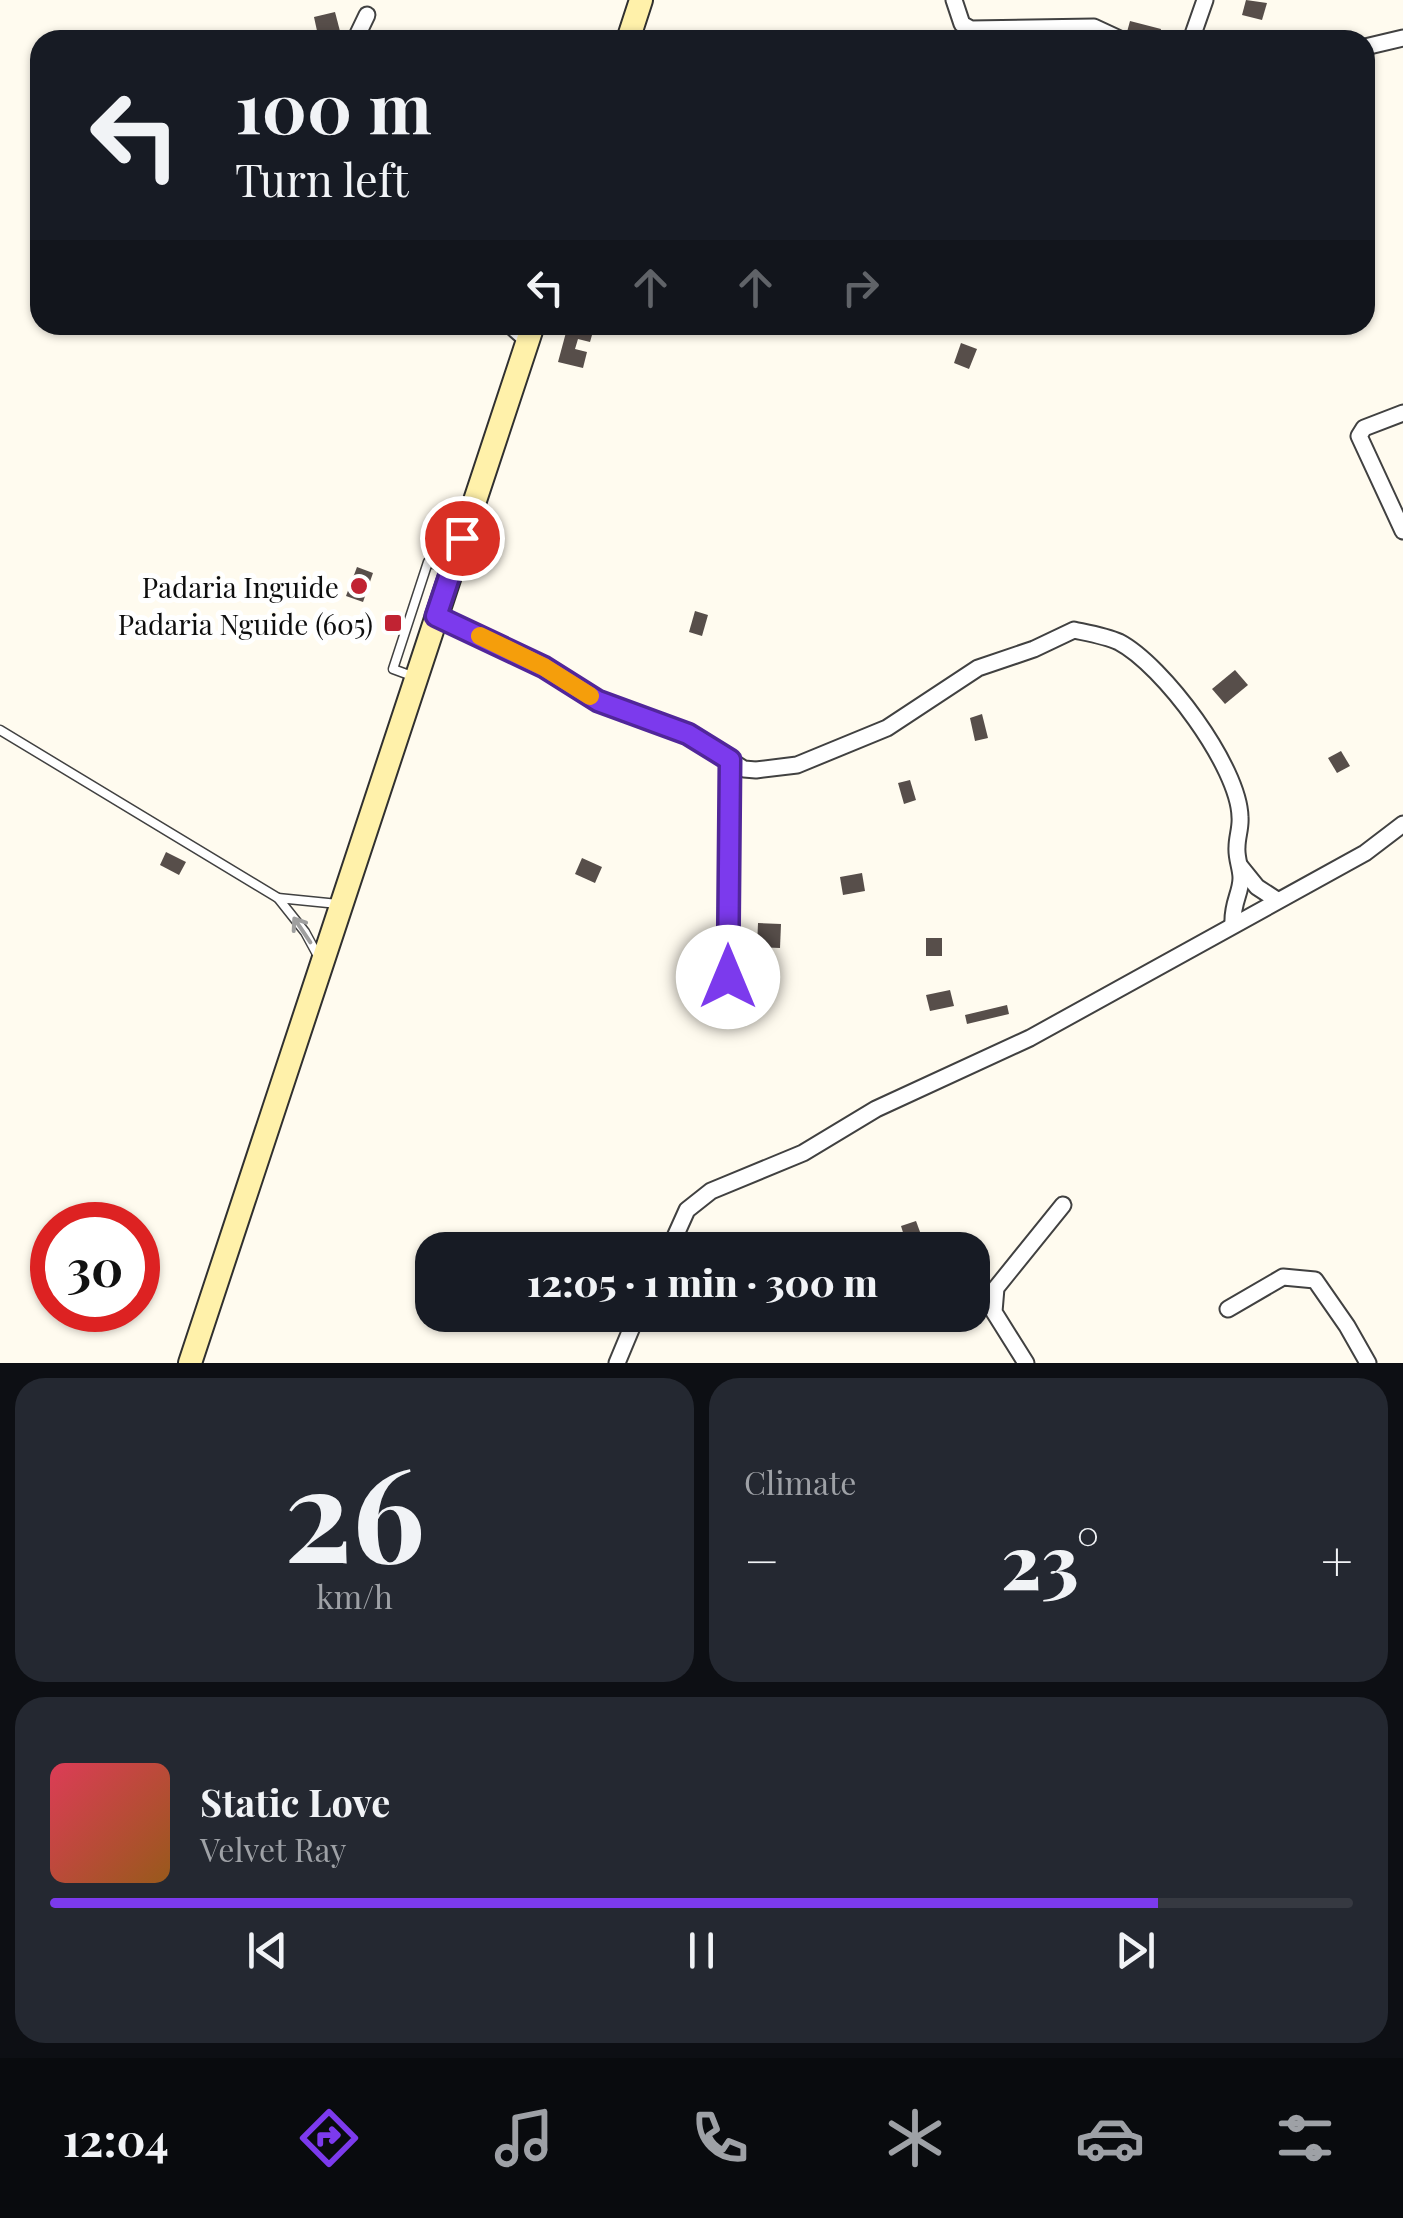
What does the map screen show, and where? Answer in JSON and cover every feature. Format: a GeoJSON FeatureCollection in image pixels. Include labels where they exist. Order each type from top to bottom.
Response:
{"type":"FeatureCollection","features":[{"type":"Feature","properties":{"kind":"street"},"geometry":{"type":"LineString","coordinates":[[631,30],[641,0]]}},
{"type":"Feature","properties":{"kind":"street"},"geometry":{"type":"LineString","coordinates":[[954,0],[962,24],[971,29],[1100,30]]}},
{"type":"Feature","properties":{"kind":"street"},"geometry":{"type":"LineString","coordinates":[[1194,30],[1205,0]]}},
{"type":"Feature","properties":{"kind":"street"},"geometry":{"type":"LineString","coordinates":[[360,30],[367,15]]}},
{"type":"Feature","properties":{"kind":"street"},"geometry":{"type":"LineString","coordinates":[[1375,45],[1403,38]]}},
{"type":"Feature","properties":{"kind":"street"},"geometry":{"type":"LineString","coordinates":[[190,1363],[529,335]]}},
{"type":"Feature","properties":{"kind":"street"},"geometry":{"type":"LineString","coordinates":[[1403,413],[1364,428],[1358,436],[1403,531]]}},
{"type":"Feature","properties":{"kind":"street"},"geometry":{"type":"LineString","coordinates":[[436,616],[544,667],[598,701],[688,734],[744,769],[756,770],[797,765],[899,722],[978,668],[1074,630],[1119,642],[1161,674],[1204,732],[1238,796],[1241,878],[1232,908],[1233,923]]}},
{"type":"Feature","properties":{"kind":"street"},"geometry":{"type":"LineString","coordinates":[[728,977],[730,760]]}},
{"type":"Feature","properties":{"kind":"street"},"geometry":{"type":"LineString","coordinates":[[677,1232],[687,1210],[711,1192],[802,1153],[876,1109],[1030,1038],[1365,853],[1403,824]]}},
{"type":"Feature","properties":{"kind":"street"},"geometry":{"type":"LineString","coordinates":[[1238,863],[1257,887],[1277,900]]}},
{"type":"Feature","properties":{"kind":"street"},"geometry":{"type":"LineString","coordinates":[[1026,1363],[994,1312],[996,1288],[1063,1205]]}},
{"type":"Feature","properties":{"kind":"street"},"geometry":{"type":"LineString","coordinates":[[1228,1309],[1283,1278],[1314,1280],[1368,1363]]}},
{"type":"Feature","properties":{"kind":"street"},"geometry":{"type":"LineString","coordinates":[[617,1363],[631,1332]]}},
{"type":"Feature","properties":{"kind":"lane"},"geometry":{"type":"LineString","coordinates":[[416,678],[392,669],[428,562],[452,570]]}},
{"type":"Feature","properties":{"kind":"lane"},"geometry":{"type":"LineString","coordinates":[[0,730],[278,898],[305,932],[322,963]]}},
{"type":"Feature","properties":{"kind":"lane"},"geometry":{"type":"LineString","coordinates":[[278,898],[341,904]]}},
{"type":"Feature","properties":{"kind":"building"},"geometry":{"type":"Polygon","coordinates":[[[1246,0],[1267,3],[1262,20],[1242,15],[1246,0]]]}},
{"type":"Feature","properties":{"kind":"building"},"geometry":{"type":"Polygon","coordinates":[[[335,12],[340,30],[317,30],[314,17],[335,12]]]}},
{"type":"Feature","properties":{"kind":"building"},"geometry":{"type":"Polygon","coordinates":[[[1130,21],[1161,29],[1161,30],[1128,30],[1130,21]]]}},
{"type":"Feature","properties":{"kind":"building"},"geometry":{"type":"Polygon","coordinates":[[[565,335],[592,335],[590,342],[578,339],[575,349],[587,352],[583,368],[558,362],[565,335]]]}},
{"type":"Feature","properties":{"kind":"building"},"geometry":{"type":"Polygon","coordinates":[[[961,343],[977,349],[969,369],[954,363],[961,343]]]}},
{"type":"Feature","properties":{"kind":"building"},"geometry":{"type":"Polygon","coordinates":[[[357,567],[373,573],[363,602],[346,596],[357,567]]]}},
{"type":"Feature","properties":{"kind":"building"},"geometry":{"type":"Polygon","coordinates":[[[695,611],[708,615],[702,636],[689,632],[695,611]]]}},
{"type":"Feature","properties":{"kind":"building"},"geometry":{"type":"Polygon","coordinates":[[[1235,670],[1248,685],[1225,704],[1212,689],[1235,670]]]}},
{"type":"Feature","properties":{"kind":"building"},"geometry":{"type":"Polygon","coordinates":[[[982,714],[988,738],[975,741],[970,718],[982,714]]]}},
{"type":"Feature","properties":{"kind":"building"},"geometry":{"type":"Polygon","coordinates":[[[1341,751],[1350,766],[1337,773],[1328,758],[1341,751]]]}},
{"type":"Feature","properties":{"kind":"building"},"geometry":{"type":"Polygon","coordinates":[[[910,780],[916,800],[904,804],[898,783],[910,780]]]}},
{"type":"Feature","properties":{"kind":"building"},"geometry":{"type":"Polygon","coordinates":[[[166,852],[186,862],[179,875],[160,865],[166,852]]]}},
{"type":"Feature","properties":{"kind":"building"},"geometry":{"type":"Polygon","coordinates":[[[582,858],[602,867],[595,883],[575,874],[582,858]]]}},
{"type":"Feature","properties":{"kind":"building"},"geometry":{"type":"Polygon","coordinates":[[[862,873],[865,891],[843,895],[840,877],[862,873]]]}},
{"type":"Feature","properties":{"kind":"building"},"geometry":{"type":"Polygon","coordinates":[[[758,923],[781,924],[780,948],[757,947],[758,923]]]}},
{"type":"Feature","properties":{"kind":"building"},"geometry":{"type":"Polygon","coordinates":[[[926,938],[942,938],[942,956],[926,956],[926,938]]]}},
{"type":"Feature","properties":{"kind":"building"},"geometry":{"type":"Polygon","coordinates":[[[950,990],[954,1006],[930,1011],[926,995],[950,990]]]}},
{"type":"Feature","properties":{"kind":"building"},"geometry":{"type":"Polygon","coordinates":[[[1007,1005],[1009,1014],[967,1024],[965,1015],[1007,1005]]]}},
{"type":"Feature","properties":{"kind":"building"},"geometry":{"type":"Polygon","coordinates":[[[916,1221],[920,1232],[903,1232],[901,1226],[916,1221]]]}},
{"type":"Feature","properties":{"kind":"slow traffic"},"geometry":{"type":"LineString","coordinates":[[480,636],[544,667],[590,696]]}},
{"type":"Feature","properties":{"kind":"place","name":"Padaria Inguide"},"geometry":{"type":"Point","coordinates":[359,586]}},
{"type":"Feature","properties":{"kind":"place","name":"Padaria Nguide (605)"},"geometry":{"type":"Point","coordinates":[393,623]}},
{"type":"Feature","properties":{"kind":"route"},"geometry":{"type":"LineString","coordinates":[[462,538],[436,616],[544,667],[598,701],[688,734],[730,760],[728,977]]}}]}
